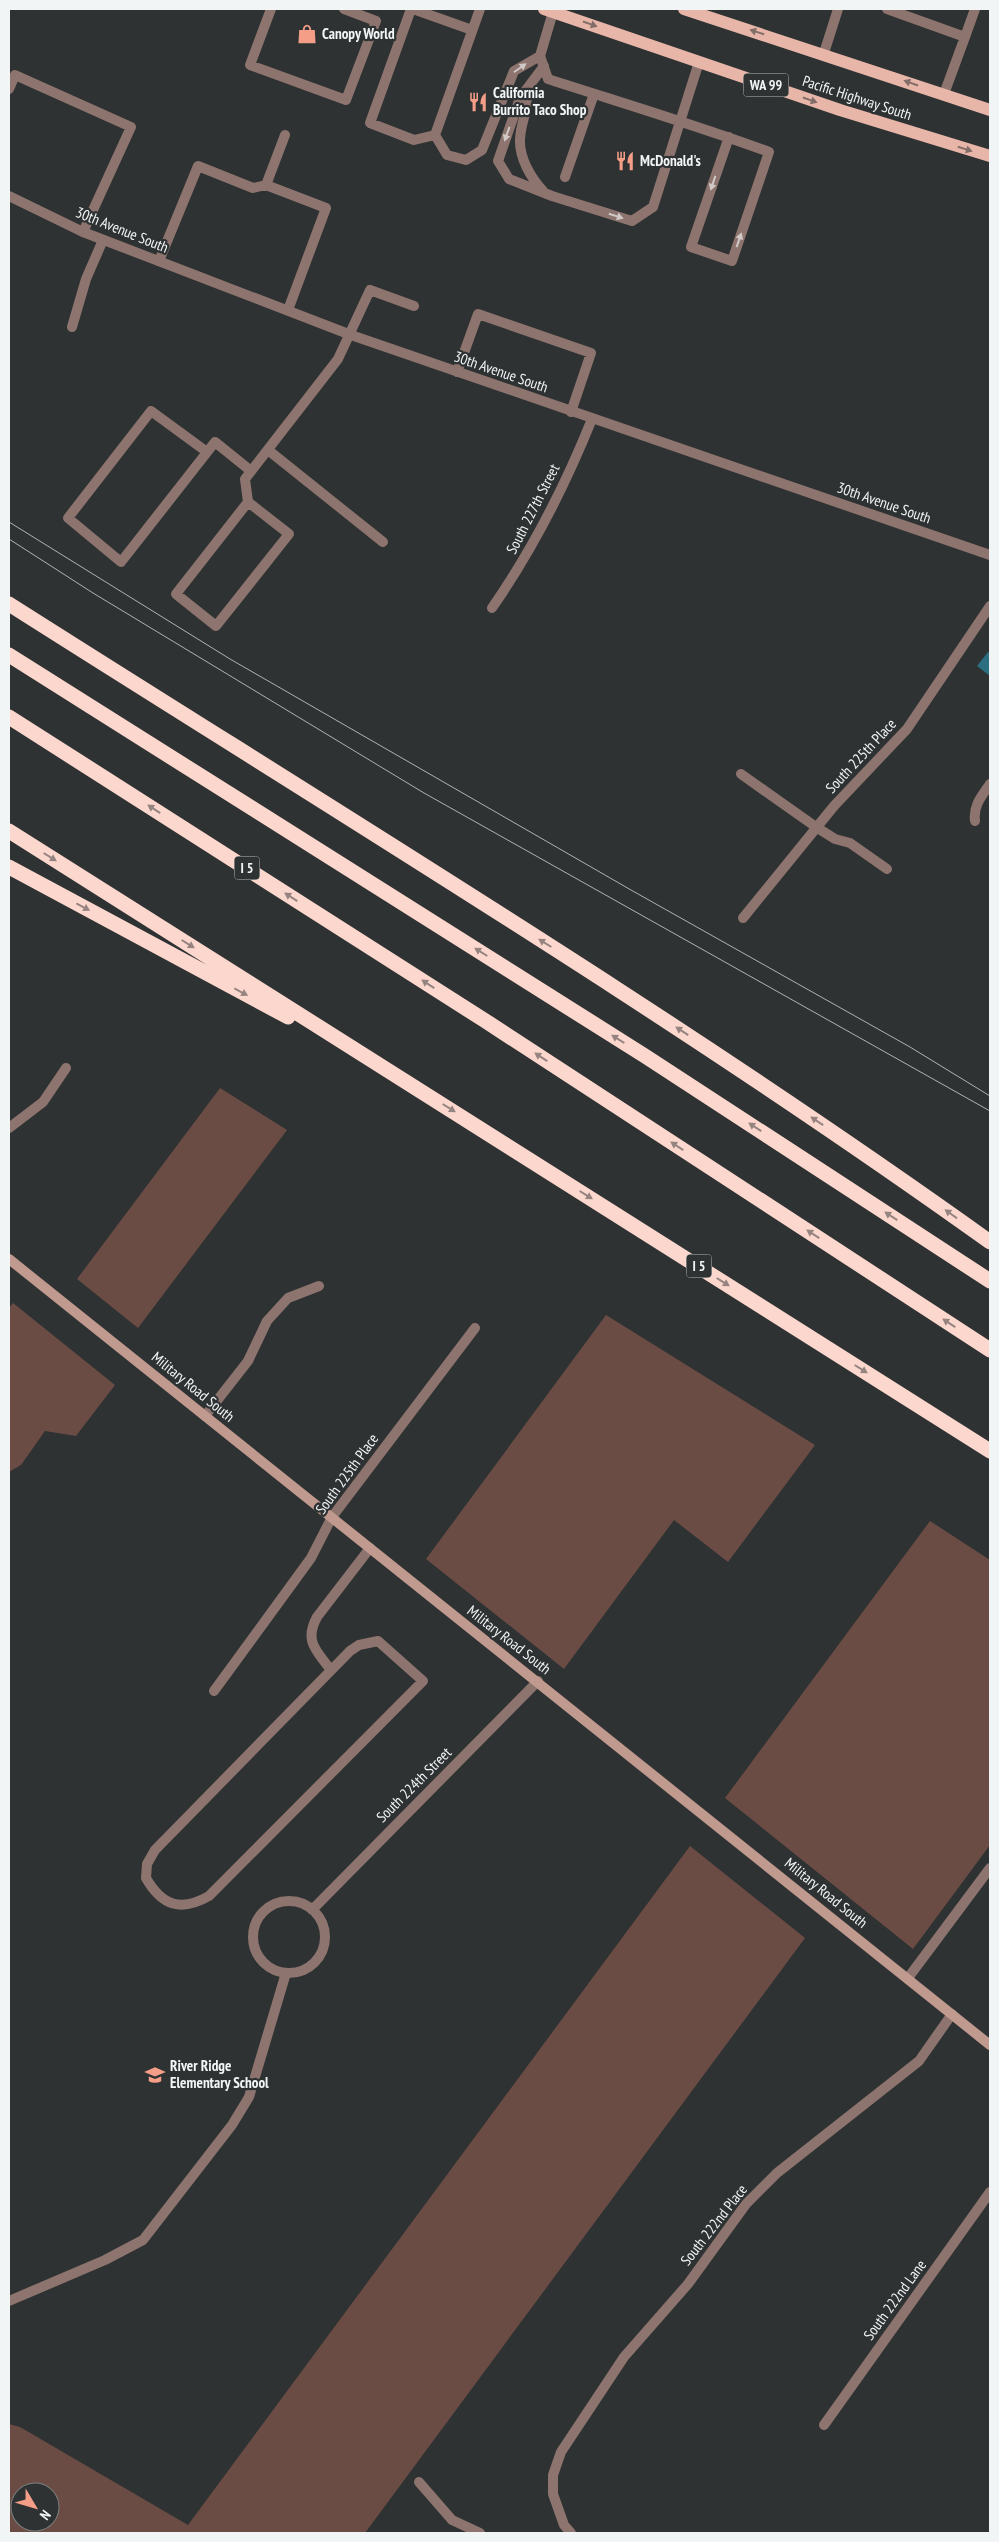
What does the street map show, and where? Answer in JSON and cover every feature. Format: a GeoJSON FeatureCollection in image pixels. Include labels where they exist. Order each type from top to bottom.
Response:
{"type":"FeatureCollection","features":[{"type":"Feature","properties":{"kind":"highway"},"geometry":{"type":"LineString","coordinates":[[9,604],[679,1028],[886,1167],[990,1242]]}},
{"type":"Feature","properties":{"kind":"highway"},"geometry":{"type":"LineString","coordinates":[[9,655],[645,1056],[990,1281]]}},
{"type":"Feature","properties":{"kind":"highway","name":"I 5"},"geometry":{"type":"LineString","coordinates":[[9,717],[484,1020],[990,1350]]}},
{"type":"Feature","properties":{"kind":"highway","name":"I 5"},"geometry":{"type":"LineString","coordinates":[[9,831],[408,1081],[990,1451]]}},
{"type":"Feature","properties":{"kind":"highway"},"geometry":{"type":"LineString","coordinates":[[9,868],[408,1081]]}},
{"type":"Feature","properties":{"kind":"main road","name":"Pacific Highway South"},"geometry":{"type":"LineString","coordinates":[[684,9],[824,53],[990,110]]}},
{"type":"Feature","properties":{"kind":"main road","name":"Pacific Highway South"},"geometry":{"type":"LineString","coordinates":[[548,10],[840,110],[990,156]]}},
{"type":"Feature","properties":{"kind":"main road","name":"Military Road South"},"geometry":{"type":"LineString","coordinates":[[9,1259],[990,2045]]}},
{"type":"Feature","properties":{"kind":"street"},"geometry":{"type":"LineString","coordinates":[[271,9],[250,65],[346,100],[376,21],[344,9]]}},
{"type":"Feature","properties":{"kind":"street"},"geometry":{"type":"LineString","coordinates":[[434,135],[414,140],[370,123],[412,9],[472,30]]}},
{"type":"Feature","properties":{"kind":"street"},"geometry":{"type":"LineString","coordinates":[[434,135],[480,9]]}},
{"type":"Feature","properties":{"kind":"street"},"geometry":{"type":"LineString","coordinates":[[824,53],[838,9]]}},
{"type":"Feature","properties":{"kind":"street"},"geometry":{"type":"LineString","coordinates":[[887,9],[965,36]]}},
{"type":"Feature","properties":{"kind":"street"},"geometry":{"type":"LineString","coordinates":[[944,94],[975,9]]}},
{"type":"Feature","properties":{"kind":"street"},"geometry":{"type":"LineString","coordinates":[[548,10],[542,61],[520,98],[498,161],[509,178],[545,194],[632,221],[653,207],[699,62]]}},
{"type":"Feature","properties":{"kind":"street"},"geometry":{"type":"LineString","coordinates":[[434,135],[447,155],[466,160],[482,150],[514,71],[542,61]]}},
{"type":"Feature","properties":{"kind":"street"},"geometry":{"type":"LineString","coordinates":[[542,61],[548,79],[681,121],[729,137],[769,152],[732,261],[691,247],[729,137]]}},
{"type":"Feature","properties":{"kind":"street"},"geometry":{"type":"LineString","coordinates":[[9,88],[15,75],[131,127],[83,232]]}},
{"type":"Feature","properties":{"kind":"street"},"geometry":{"type":"LineString","coordinates":[[526,90],[528,105],[520,140],[526,166],[535,182],[545,194]]}},
{"type":"Feature","properties":{"kind":"street"},"geometry":{"type":"LineString","coordinates":[[565,178],[594,94]]}},
{"type":"Feature","properties":{"kind":"street"},"geometry":{"type":"LineString","coordinates":[[266,185],[286,135]]}},
{"type":"Feature","properties":{"kind":"street"},"geometry":{"type":"LineString","coordinates":[[159,261],[198,166],[252,188],[266,185],[326,208],[288,310]]}},
{"type":"Feature","properties":{"kind":"street","name":"30th Avenue South"},"geometry":{"type":"LineString","coordinates":[[9,196],[83,232],[350,335],[990,555]]}},
{"type":"Feature","properties":{"kind":"street"},"geometry":{"type":"LineString","coordinates":[[72,327],[86,279],[103,240]]}},
{"type":"Feature","properties":{"kind":"street"},"geometry":{"type":"LineString","coordinates":[[248,502],[176,594],[216,626],[288,534],[248,502],[245,479],[338,359],[370,290],[414,306]]}},
{"type":"Feature","properties":{"kind":"street"},"geometry":{"type":"LineString","coordinates":[[457,372],[478,314],[591,353],[571,412]]}},
{"type":"Feature","properties":{"kind":"street"},"geometry":{"type":"LineString","coordinates":[[207,452],[152,411],[68,518],[121,562],[215,442],[251,471]]}},
{"type":"Feature","properties":{"kind":"street","name":"South 227th Street"},"geometry":{"type":"LineString","coordinates":[[492,608],[520,568],[556,501],[592,419]]}},
{"type":"Feature","properties":{"kind":"street"},"geometry":{"type":"LineString","coordinates":[[268,450],[383,542]]}},
{"type":"Feature","properties":{"kind":"street","name":"South 225th Place"},"geometry":{"type":"LineString","coordinates":[[743,918],[816,827],[907,729],[990,606]]}},
{"type":"Feature","properties":{"kind":"street"},"geometry":{"type":"LineString","coordinates":[[741,774],[816,827],[835,839],[850,843],[887,870]]}},
{"type":"Feature","properties":{"kind":"street"},"geometry":{"type":"LineString","coordinates":[[974,820],[974,811],[977,803],[990,784]]}},
{"type":"Feature","properties":{"kind":"street"},"geometry":{"type":"LineString","coordinates":[[9,1128],[43,1102],[66,1068]]}},
{"type":"Feature","properties":{"kind":"street"},"geometry":{"type":"LineString","coordinates":[[205,1416],[248,1361],[267,1321],[288,1298],[319,1286]]}},
{"type":"Feature","properties":{"kind":"street","name":"South 225th Place"},"geometry":{"type":"LineString","coordinates":[[214,1691],[311,1558],[332,1517],[475,1328]]}},
{"type":"Feature","properties":{"kind":"street"},"geometry":{"type":"LineString","coordinates":[[330,1669],[310,1639],[312,1627],[317,1616],[370,1548]]}},
{"type":"Feature","properties":{"kind":"street"},"geometry":{"type":"LineString","coordinates":[[378,1641],[423,1681],[209,1896],[196,1903],[184,1905],[172,1904],[162,1898],[146,1878],[147,1864],[155,1850],[330,1669],[359,1644],[378,1641]]}},
{"type":"Feature","properties":{"kind":"street","name":"South 224th Street"},"geometry":{"type":"LineString","coordinates":[[312,1910],[538,1681]]}},
{"type":"Feature","properties":{"kind":"street"},"geometry":{"type":"LineString","coordinates":[[908,1978],[990,1868]]}},
{"type":"Feature","properties":{"kind":"street"},"geometry":{"type":"LineString","coordinates":[[289,1901],[301,1903],[312,1910],[324,1928],[322,1950],[308,1968],[286,1973],[266,1965],[258,1955],[254,1943],[254,1931],[258,1919],[266,1910],[277,1903],[289,1901]]}},
{"type":"Feature","properties":{"kind":"street"},"geometry":{"type":"LineString","coordinates":[[9,2302],[105,2260],[143,2240],[232,2125],[249,2097],[286,1973]]}},
{"type":"Feature","properties":{"kind":"street","name":"South 222nd Place"},"geometry":{"type":"LineString","coordinates":[[571,2533],[564,2525],[553,2494],[553,2475],[561,2452],[624,2357],[688,2284],[746,2204],[777,2173],[919,2061],[952,2014]]}},
{"type":"Feature","properties":{"kind":"street","name":"South 222nd Lane"},"geometry":{"type":"LineString","coordinates":[[824,2425],[990,2192]]}},
{"type":"Feature","properties":{"kind":"street"},"geometry":{"type":"LineString","coordinates":[[419,2482],[452,2520],[480,2533]]}},
{"type":"Feature","properties":{"kind":"shaded area"},"geometry":{"type":"Polygon","coordinates":[[[220,1088],[287,1130],[138,1328],[77,1279],[220,1088]]]}},
{"type":"Feature","properties":{"kind":"shaded area"},"geometry":{"type":"Polygon","coordinates":[[[13,1303],[115,1385],[76,1436],[45,1431],[21,1465],[9,1472],[9,1308],[13,1303]]]}},
{"type":"Feature","properties":{"kind":"shaded area"},"geometry":{"type":"Polygon","coordinates":[[[606,1315],[815,1445],[728,1562],[674,1520],[564,1669],[426,1559],[606,1315]]]}},
{"type":"Feature","properties":{"kind":"shaded area"},"geometry":{"type":"Polygon","coordinates":[[[930,1521],[990,1560],[990,1845],[913,1949],[725,1798],[930,1521]]]}},
{"type":"Feature","properties":{"kind":"shaded area"},"geometry":{"type":"Polygon","coordinates":[[[690,1846],[805,1938],[365,2533],[9,2533],[9,2424],[20,2427],[188,2525],[690,1846]]]}},
{"type":"Feature","properties":{"kind":"water"},"geometry":{"type":"Polygon","coordinates":[[[988,652],[990,653],[990,676],[977,666],[988,652]]]}},
{"type":"Feature","properties":{"kind":"tram line"},"geometry":{"type":"LineString","coordinates":[[9,522],[230,659],[631,890],[910,1047],[990,1096]]}},
{"type":"Feature","properties":{"kind":"tram line"},"geometry":{"type":"LineString","coordinates":[[9,539],[93,593],[424,793],[990,1111]]}},
{"type":"Feature","properties":{"kind":"place","name":"Canopy World"},"geometry":{"type":"Point","coordinates":[307,34]}},
{"type":"Feature","properties":{"kind":"place","name":"California Burrito Taco Shop"},"geometry":{"type":"Point","coordinates":[478,102]}},
{"type":"Feature","properties":{"kind":"place","name":"McDonald's"},"geometry":{"type":"Point","coordinates":[625,161]}},
{"type":"Feature","properties":{"kind":"place","name":"River Ridge Elementary School"},"geometry":{"type":"Point","coordinates":[155,2075]}}]}
